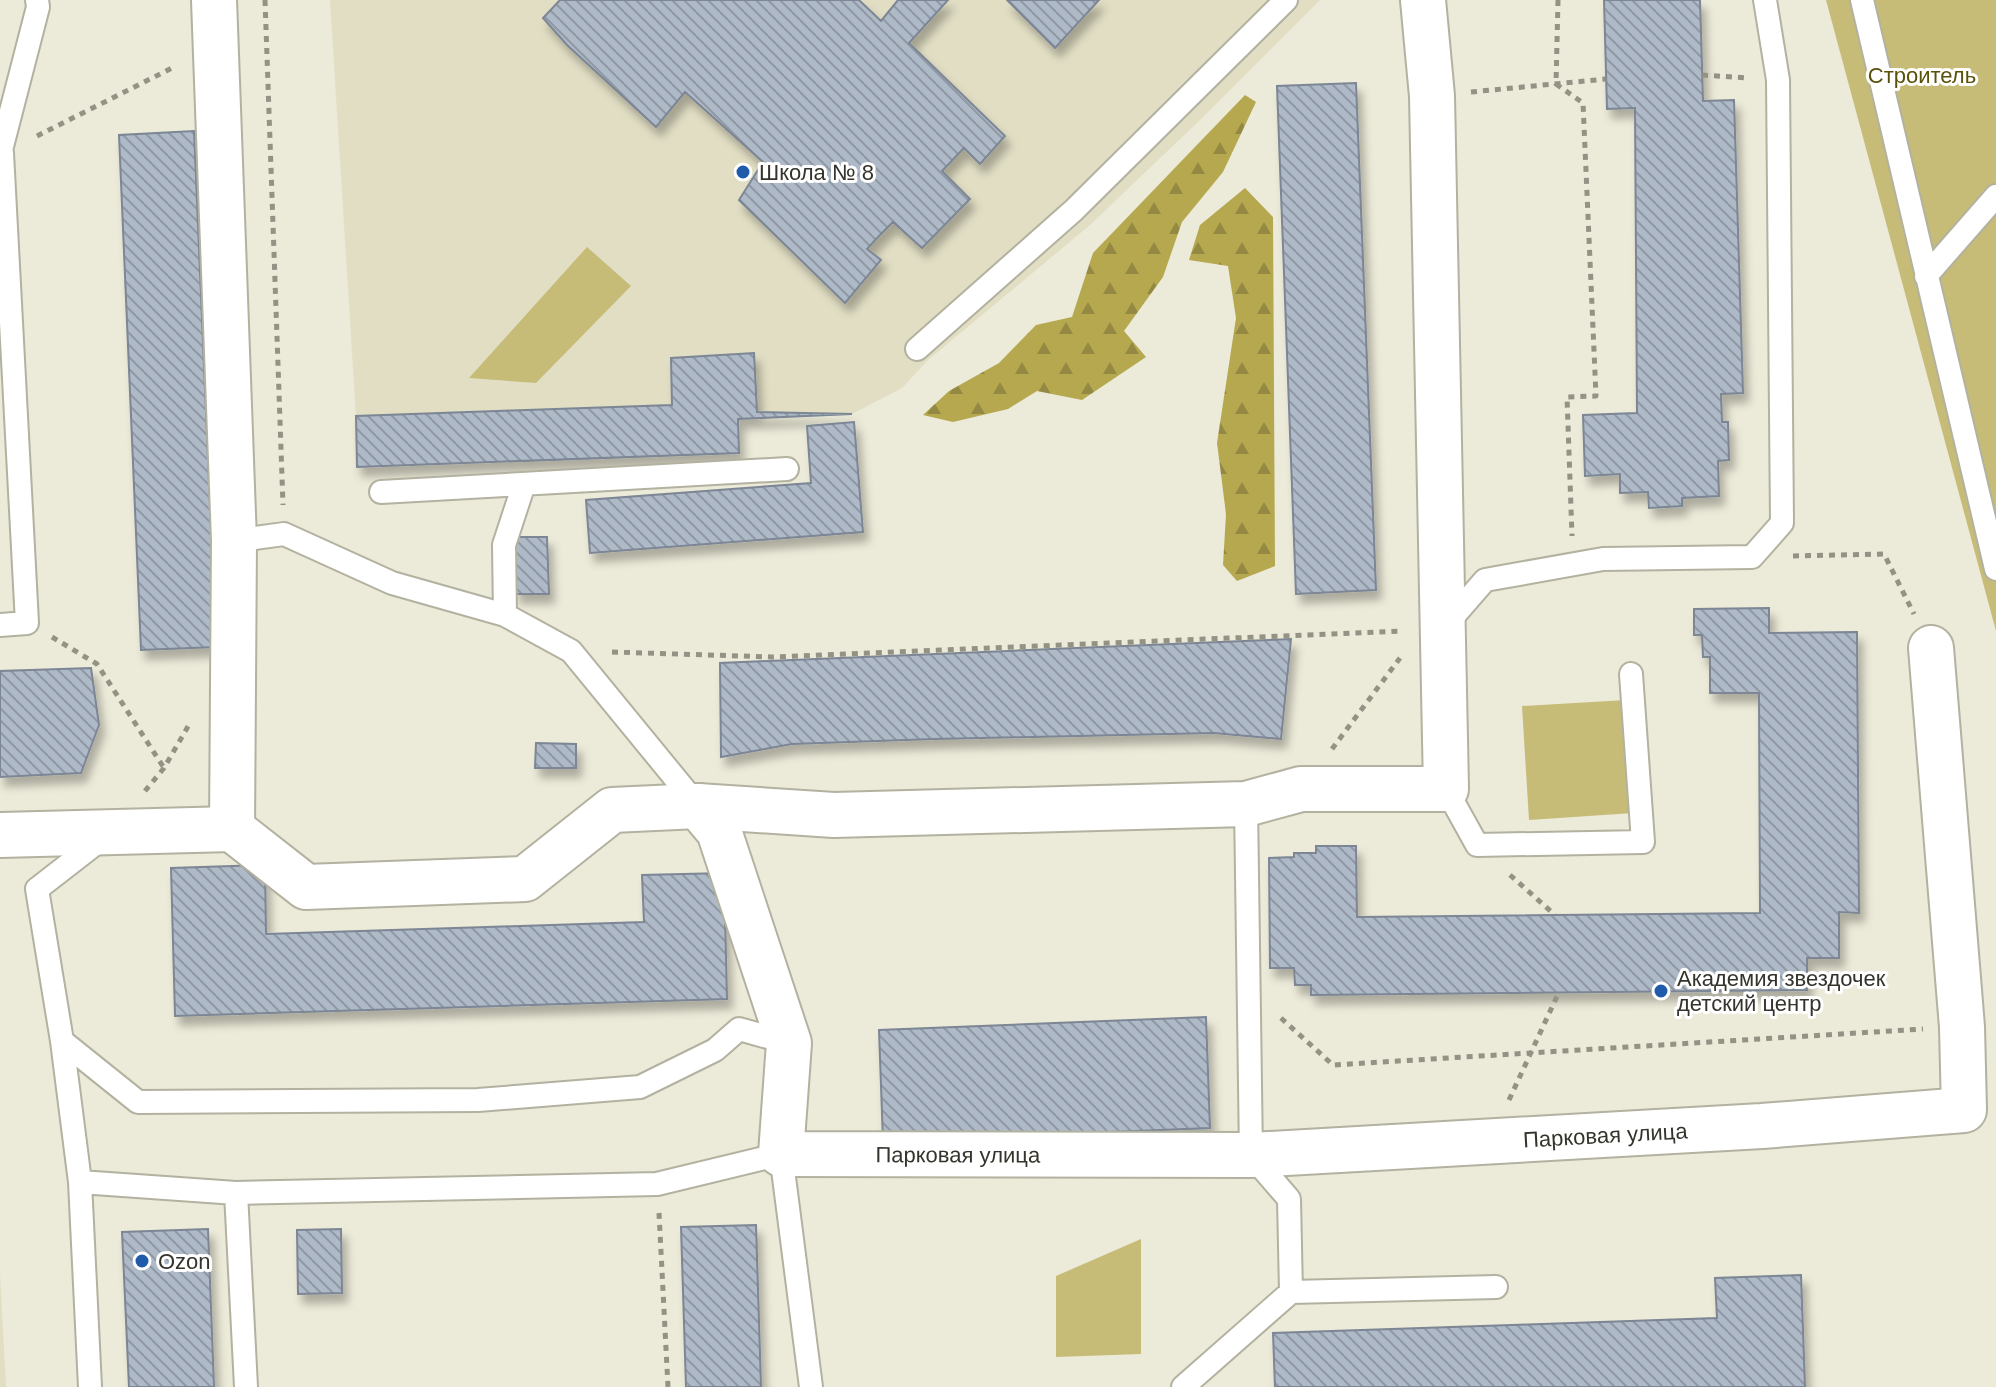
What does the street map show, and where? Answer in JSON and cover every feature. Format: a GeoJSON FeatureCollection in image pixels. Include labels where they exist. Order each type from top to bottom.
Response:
{"type":"FeatureCollection","features":[{"type":"Feature","properties":{"kind":"street"},"geometry":{"type":"LineString","coordinates":[[214,0],[234,541],[232,829]]}},
{"type":"Feature","properties":{"kind":"street"},"geometry":{"type":"LineString","coordinates":[[0,835],[232,829],[306,887],[525,879],[612,810],[698,806],[834,815],[1246,804],[1301,789],[1446,789],[1432,96],[1423,0]]}},
{"type":"Feature","properties":{"kind":"street","name":"Парковая улица"},"geometry":{"type":"LineString","coordinates":[[781,1154],[1251,1155],[1762,1126],[1964,1110],[1962,1027],[1931,648]]}},
{"type":"Feature","properties":{"kind":"street"},"geometry":{"type":"LineString","coordinates":[[698,806],[719,831],[789,1043],[781,1154]]}},
{"type":"Feature","properties":{"kind":"lane"},"geometry":{"type":"LineString","coordinates":[[0,625],[27,623],[1,154],[38,7],[37,0]]}},
{"type":"Feature","properties":{"kind":"lane"},"geometry":{"type":"LineString","coordinates":[[917,349],[1074,210],[1286,0]]}},
{"type":"Feature","properties":{"kind":"lane"},"geometry":{"type":"LineString","coordinates":[[1443,629],[1485,580],[1603,559],[1752,557],[1782,523],[1778,80],[1765,0]]}},
{"type":"Feature","properties":{"kind":"lane"},"geometry":{"type":"LineString","coordinates":[[1862,0],[1996,569]]}},
{"type":"Feature","properties":{"kind":"lane"},"geometry":{"type":"LineString","coordinates":[[1926,276],[1996,196]]}},
{"type":"Feature","properties":{"kind":"lane"},"geometry":{"type":"LineString","coordinates":[[381,492],[787,469]]}},
{"type":"Feature","properties":{"kind":"lane"},"geometry":{"type":"LineString","coordinates":[[505,615],[504,545],[524,484]]}},
{"type":"Feature","properties":{"kind":"lane"},"geometry":{"type":"LineString","coordinates":[[234,541],[284,534],[392,583],[505,615],[571,651],[698,806]]}},
{"type":"Feature","properties":{"kind":"lane"},"geometry":{"type":"LineString","coordinates":[[1446,789],[1477,845],[1643,842],[1631,674]]}},
{"type":"Feature","properties":{"kind":"lane"},"geometry":{"type":"LineString","coordinates":[[1246,804],[1251,1155],[1289,1199],[1291,1292]]}},
{"type":"Feature","properties":{"kind":"lane"},"geometry":{"type":"LineString","coordinates":[[90,1387],[80,1182],[62,1041],[37,889],[111,832]]}},
{"type":"Feature","properties":{"kind":"lane"},"geometry":{"type":"LineString","coordinates":[[62,1041],[138,1102],[478,1100],[640,1087],[715,1050],[739,1029],[789,1043]]}},
{"type":"Feature","properties":{"kind":"lane"},"geometry":{"type":"LineString","coordinates":[[80,1182],[236,1193],[657,1184],[781,1154],[811,1387]]}},
{"type":"Feature","properties":{"kind":"lane"},"geometry":{"type":"LineString","coordinates":[[236,1193],[246,1387]]}},
{"type":"Feature","properties":{"kind":"lane"},"geometry":{"type":"LineString","coordinates":[[1183,1387],[1291,1292],[1496,1287]]}},
{"type":"Feature","properties":{"kind":"path"},"geometry":{"type":"LineString","coordinates":[[265,0],[284,534]]}},
{"type":"Feature","properties":{"kind":"path"},"geometry":{"type":"LineString","coordinates":[[1556,84],[1558,0]]}},
{"type":"Feature","properties":{"kind":"path"},"geometry":{"type":"LineString","coordinates":[[1,154],[183,63]]}},
{"type":"Feature","properties":{"kind":"path"},"geometry":{"type":"LineString","coordinates":[[1702,75],[1778,80]]}},
{"type":"Feature","properties":{"kind":"path"},"geometry":{"type":"LineString","coordinates":[[1432,96],[1606,79]]}},
{"type":"Feature","properties":{"kind":"path"},"geometry":{"type":"LineString","coordinates":[[1556,84],[1583,103],[1596,396],[1567,397],[1573,564]]}},
{"type":"Feature","properties":{"kind":"path"},"geometry":{"type":"LineString","coordinates":[[1752,557],[1884,554],[1931,648]]}},
{"type":"Feature","properties":{"kind":"path"},"geometry":{"type":"LineString","coordinates":[[27,623],[97,664],[164,768]]}},
{"type":"Feature","properties":{"kind":"path"},"geometry":{"type":"LineString","coordinates":[[571,651],[772,657],[1443,629]]}},
{"type":"Feature","properties":{"kind":"path"},"geometry":{"type":"LineString","coordinates":[[111,832],[164,768],[196,714]]}},
{"type":"Feature","properties":{"kind":"path"},"geometry":{"type":"LineString","coordinates":[[1477,845],[1555,915]]}},
{"type":"Feature","properties":{"kind":"path"},"geometry":{"type":"LineString","coordinates":[[1489,1141],[1559,992]]}},
{"type":"Feature","properties":{"kind":"path"},"geometry":{"type":"LineString","coordinates":[[657,1184],[668,1387]]}},
{"type":"Feature","properties":{"kind":"shaded area","name":"Школа № 8"},"geometry":{"type":"Polygon","coordinates":[[[330,0],[1320,0],[1090,225],[928,360],[902,388],[852,414],[757,412],[753,353],[672,358],[672,405],[356,416],[330,0]]]}},
{"type":"Feature","properties":{"kind":"shaded area"},"geometry":{"type":"Polygon","coordinates":[[[0,1273],[6,1387],[0,1387],[0,1273]]]}},
{"type":"Feature","properties":{"kind":"green space","name":"Строитель"},"geometry":{"type":"Polygon","coordinates":[[[1826,0],[1996,0],[1996,631],[1826,0]]]}},
{"type":"Feature","properties":{"kind":"green space"},"geometry":{"type":"Polygon","coordinates":[[[1245,95],[1256,102],[1223,172],[1182,222],[1163,277],[1124,331],[1146,357],[1082,400],[1037,391],[1008,409],[953,422],[923,415],[949,391],[999,363],[1036,325],[1072,317],[1093,253],[1245,95]]]}},
{"type":"Feature","properties":{"kind":"green space"},"geometry":{"type":"Polygon","coordinates":[[[1245,188],[1273,217],[1275,566],[1237,581],[1223,565],[1226,514],[1217,443],[1236,318],[1228,266],[1189,260],[1200,225],[1245,188]]]}},
{"type":"Feature","properties":{"kind":"green space"},"geometry":{"type":"Polygon","coordinates":[[[587,247],[631,286],[536,383],[469,378],[587,247]]]}},
{"type":"Feature","properties":{"kind":"green space"},"geometry":{"type":"Polygon","coordinates":[[[1626,700],[1633,813],[1529,820],[1522,706],[1626,700]]]}},
{"type":"Feature","properties":{"kind":"green space"},"geometry":{"type":"Polygon","coordinates":[[[1141,1239],[1141,1354],[1056,1357],[1056,1276],[1141,1239]]]}},
{"type":"Feature","properties":{"kind":"building"},"geometry":{"type":"Polygon","coordinates":[[[560,0],[859,0],[881,21],[898,0],[948,0],[909,43],[1005,136],[980,164],[964,148],[942,171],[970,199],[922,248],[893,222],[879,236],[867,249],[881,260],[845,303],[739,200],[763,162],[685,92],[656,127],[567,45],[543,18],[560,0]]]}},
{"type":"Feature","properties":{"kind":"building"},"geometry":{"type":"Polygon","coordinates":[[[1007,0],[1099,0],[1055,48],[1007,0]]]}},
{"type":"Feature","properties":{"kind":"building"},"geometry":{"type":"Polygon","coordinates":[[[1604,0],[1700,0],[1703,101],[1734,100],[1743,393],[1721,394],[1722,422],[1728,422],[1729,460],[1718,461],[1719,496],[1682,498],[1682,506],[1649,508],[1648,492],[1620,493],[1620,474],[1585,476],[1583,415],[1637,413],[1635,108],[1607,109],[1604,0]]]}},
{"type":"Feature","properties":{"kind":"building"},"geometry":{"type":"Polygon","coordinates":[[[1356,83],[1376,590],[1296,594],[1277,86],[1356,83]]]}},
{"type":"Feature","properties":{"kind":"building"},"geometry":{"type":"Polygon","coordinates":[[[194,131],[216,647],[141,650],[119,135],[194,131]]]}},
{"type":"Feature","properties":{"kind":"building"},"geometry":{"type":"Polygon","coordinates":[[[754,353],[757,412],[852,414],[738,419],[739,453],[357,467],[356,416],[672,405],[671,358],[754,353]]]}},
{"type":"Feature","properties":{"kind":"building"},"geometry":{"type":"Polygon","coordinates":[[[854,422],[863,532],[590,553],[586,500],[811,483],[807,426],[854,422]]]}},
{"type":"Feature","properties":{"kind":"building"},"geometry":{"type":"Polygon","coordinates":[[[514,537],[547,537],[549,594],[515,594],[514,537]]]}},
{"type":"Feature","properties":{"kind":"building"},"geometry":{"type":"Polygon","coordinates":[[[1769,608],[1769,633],[1857,632],[1859,913],[1839,912],[1839,958],[1807,958],[1807,990],[1311,995],[1311,985],[1295,985],[1294,968],[1270,968],[1269,858],[1316,853],[1316,846],[1356,846],[1357,917],[1760,913],[1759,693],[1710,693],[1710,657],[1703,657],[1702,635],[1694,635],[1694,609],[1769,608]]]}},
{"type":"Feature","properties":{"kind":"building"},"geometry":{"type":"Polygon","coordinates":[[[1291,639],[1281,739],[1214,733],[934,739],[792,744],[721,757],[720,663],[1291,639]]]}},
{"type":"Feature","properties":{"kind":"building"},"geometry":{"type":"Polygon","coordinates":[[[91,668],[99,725],[81,773],[0,777],[0,671],[91,668]]]}},
{"type":"Feature","properties":{"kind":"building"},"geometry":{"type":"Polygon","coordinates":[[[536,743],[576,744],[576,768],[535,768],[536,743]]]}},
{"type":"Feature","properties":{"kind":"building"},"geometry":{"type":"Polygon","coordinates":[[[265,865],[266,934],[644,922],[642,875],[724,873],[727,999],[175,1016],[171,868],[265,865]]]}},
{"type":"Feature","properties":{"kind":"building"},"geometry":{"type":"Polygon","coordinates":[[[1206,1017],[1210,1128],[883,1141],[879,1030],[1206,1017]]]}},
{"type":"Feature","properties":{"kind":"building"},"geometry":{"type":"Polygon","coordinates":[[[756,1225],[761,1387],[686,1387],[681,1227],[756,1225]]]}},
{"type":"Feature","properties":{"kind":"building"},"geometry":{"type":"Polygon","coordinates":[[[208,1229],[214,1387],[129,1387],[122,1232],[208,1229]]]}},
{"type":"Feature","properties":{"kind":"building"},"geometry":{"type":"Polygon","coordinates":[[[341,1229],[342,1293],[298,1294],[297,1230],[341,1229]]]}},
{"type":"Feature","properties":{"kind":"building"},"geometry":{"type":"Polygon","coordinates":[[[1801,1275],[1805,1387],[1275,1387],[1273,1333],[1717,1318],[1715,1278],[1801,1275]]]}},
{"type":"Feature","properties":{"kind":"place","name":"Школа № 8"},"geometry":{"type":"Point","coordinates":[743,172]}},
{"type":"Feature","properties":{"kind":"place","name":"Академия звездочек детский центр"},"geometry":{"type":"Point","coordinates":[1661,991]}},
{"type":"Feature","properties":{"kind":"place","name":"Ozon"},"geometry":{"type":"Point","coordinates":[142,1261]}}]}
